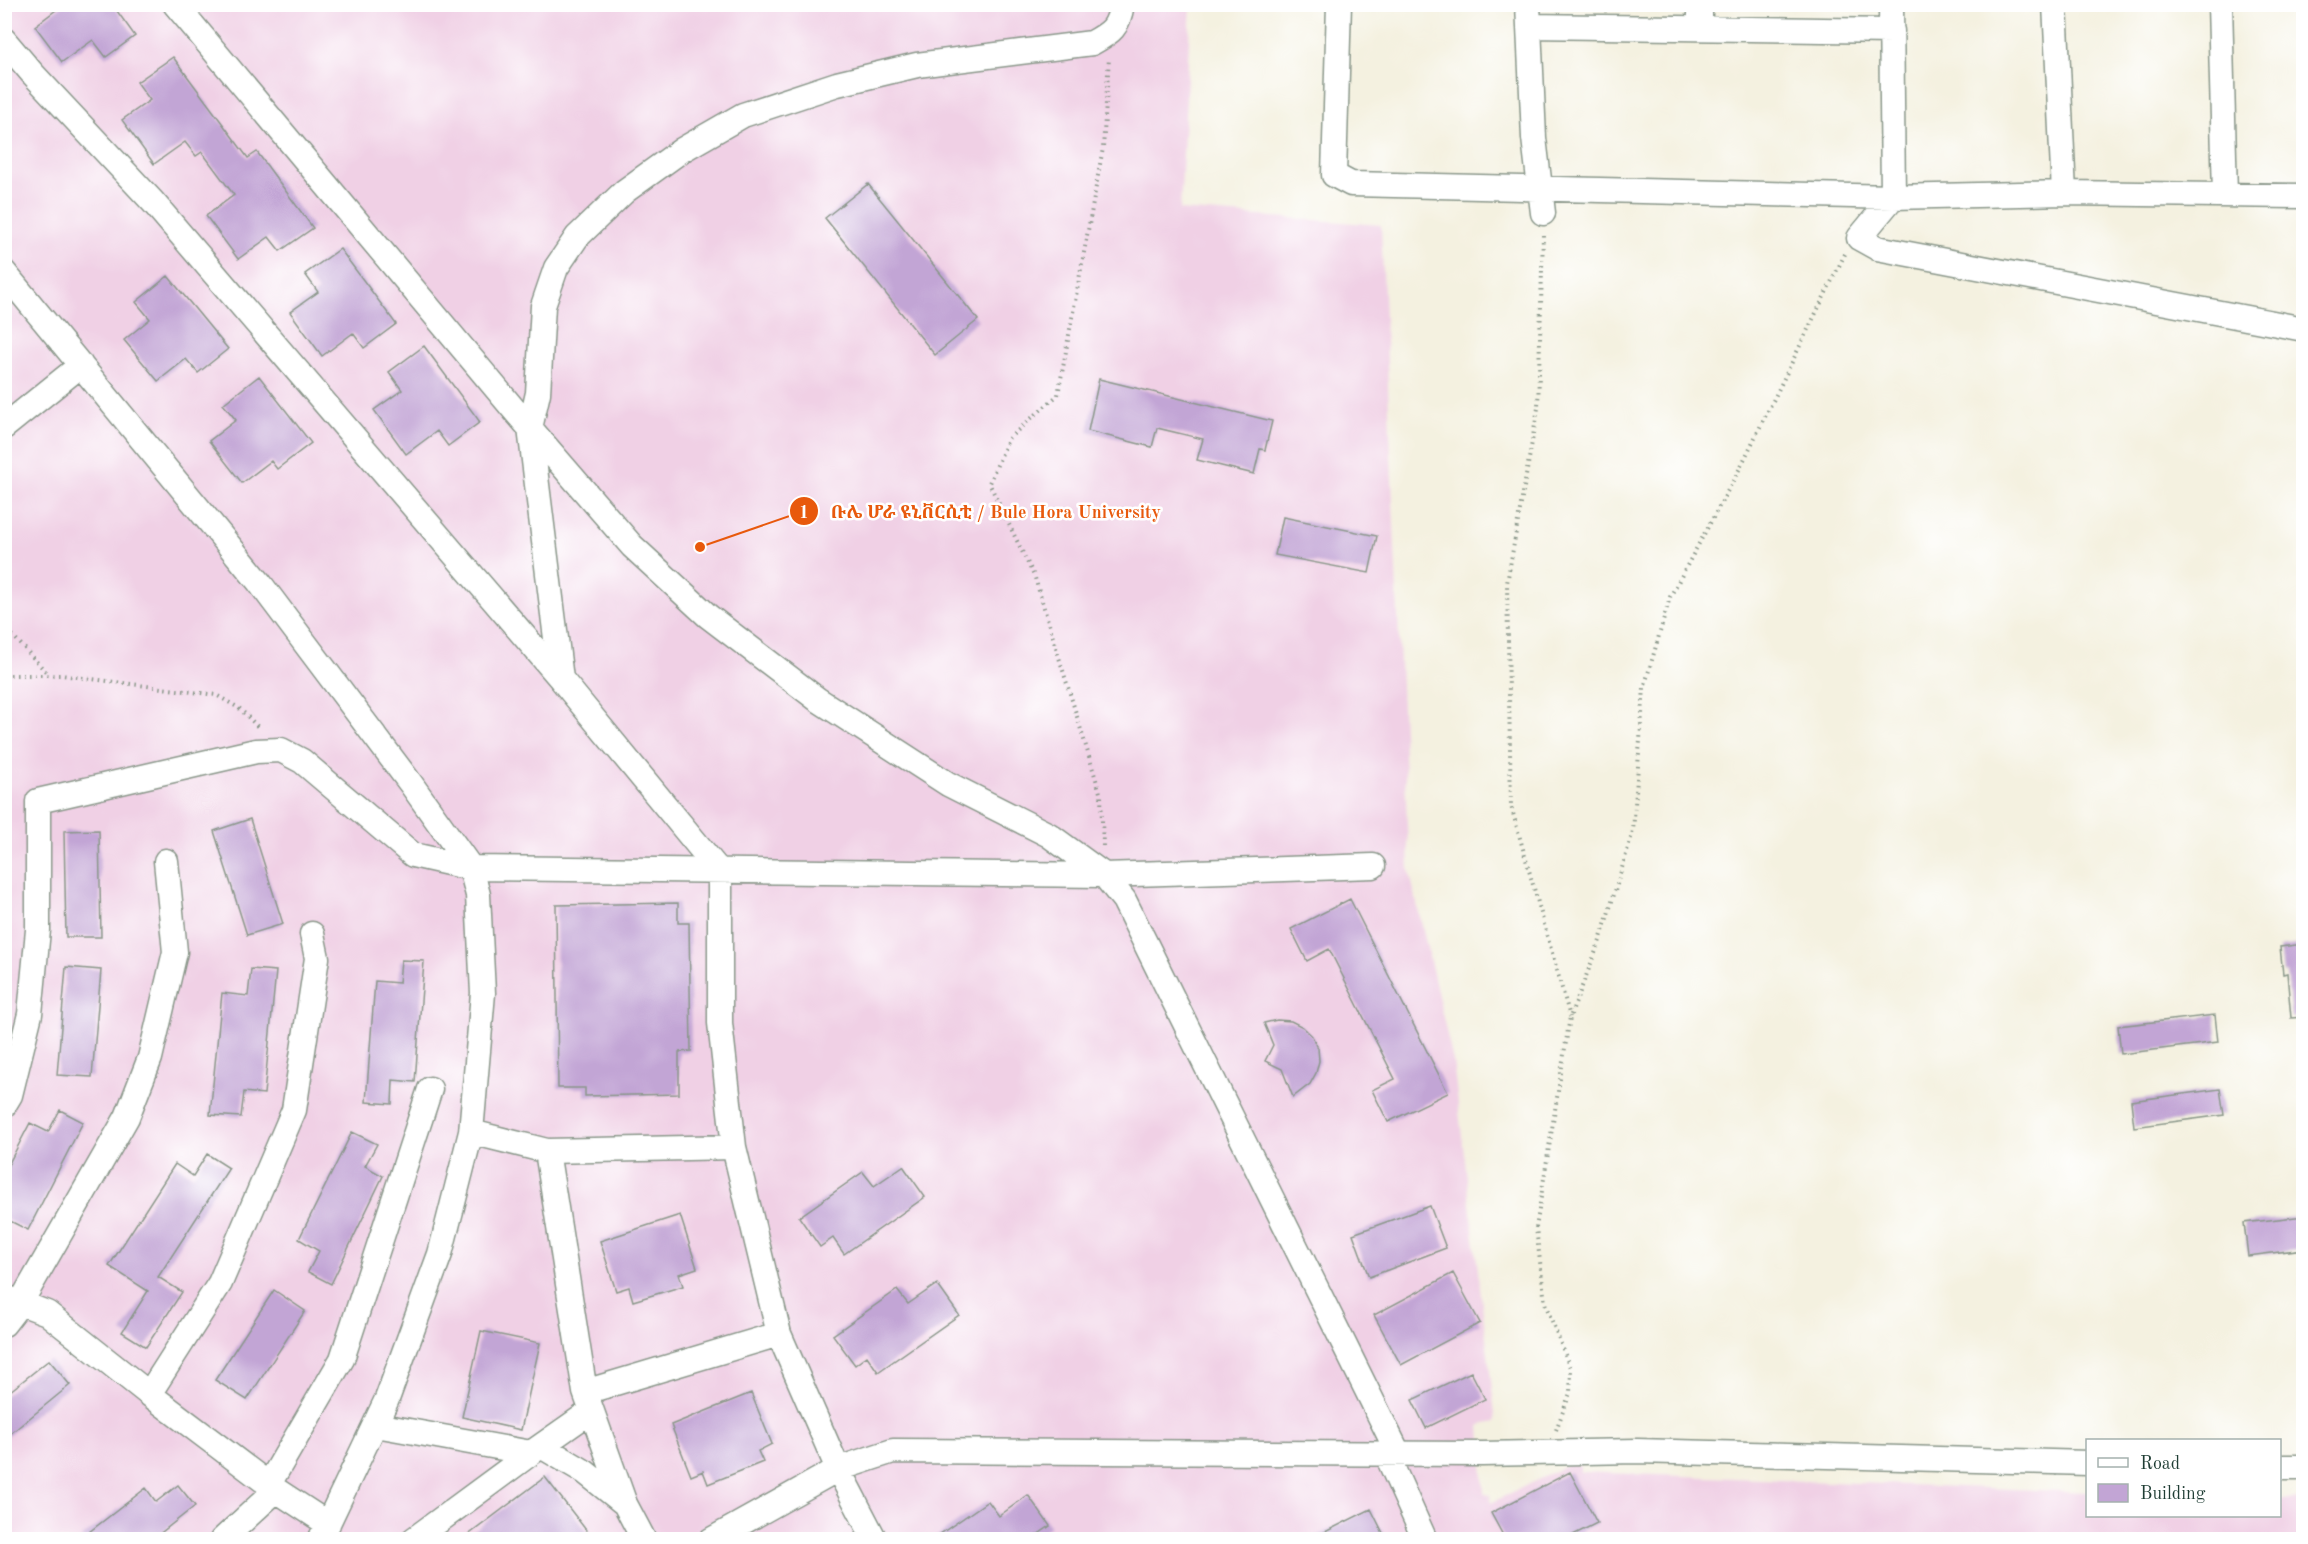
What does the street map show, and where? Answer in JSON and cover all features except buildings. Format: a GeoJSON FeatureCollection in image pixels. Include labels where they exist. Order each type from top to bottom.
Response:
{"type":"FeatureCollection","features":[{"type":"Feature","properties":{"kind":"street"},"geometry":{"type":"LineString","coordinates":[[175,4],[530,428],[632,546],[708,615],[827,706],[948,784],[1049,835],[1104,875],[1124,900],[1392,1453],[1425,1539]]}},
{"type":"Feature","properties":{"kind":"street"},"geometry":{"type":"LineString","coordinates":[[561,679],[530,428],[538,393],[543,306],[556,268],[577,237],[625,191],[682,150],[743,115],[837,84],[917,65],[1092,43],[1110,33],[1120,17],[1122,4]]}},
{"type":"Feature","properties":{"kind":"street"},"geometry":{"type":"LineString","coordinates":[[1339,4],[1334,175],[1351,184],[1893,197],[2064,193],[2304,196]]}},
{"type":"Feature","properties":{"kind":"street"},"geometry":{"type":"LineString","coordinates":[[1891,4],[1893,197],[1859,238],[1877,248],[2304,329]]}},
{"type":"Feature","properties":{"kind":"street"},"geometry":{"type":"LineString","coordinates":[[2055,4],[2064,193]]}},
{"type":"Feature","properties":{"kind":"street"},"geometry":{"type":"LineString","coordinates":[[2220,4],[2225,195]]}},
{"type":"Feature","properties":{"kind":"street"},"geometry":{"type":"LineString","coordinates":[[1543,213],[1534,138],[1529,15],[1700,16],[1892,31]]}},
{"type":"Feature","properties":{"kind":"street"},"geometry":{"type":"LineString","coordinates":[[4,40],[153,202],[561,679],[720,872],[720,1023],[734,1147],[779,1334],[838,1469],[875,1539]]}},
{"type":"Feature","properties":{"kind":"street"},"geometry":{"type":"LineString","coordinates":[[4,272],[259,582],[411,784],[471,868],[478,895],[483,993],[471,1132],[440,1254],[376,1425],[324,1532],[273,1487],[149,1394],[47,1313],[13,1299]]}},
{"type":"Feature","properties":{"kind":"street"},"geometry":{"type":"LineString","coordinates":[[4,427],[81,365]]}},
{"type":"Feature","properties":{"kind":"street"},"geometry":{"type":"LineString","coordinates":[[4,1105],[9,1095],[30,1014],[38,930],[38,801],[256,751],[281,750],[302,761],[414,855],[471,868],[1104,875],[1373,866]]}},
{"type":"Feature","properties":{"kind":"street"},"geometry":{"type":"LineString","coordinates":[[4,1324],[13,1299],[127,1118],[150,1058],[175,952],[166,861]]}},
{"type":"Feature","properties":{"kind":"street"},"geometry":{"type":"LineString","coordinates":[[149,1394],[220,1283],[294,1110],[317,958],[312,934]]}},
{"type":"Feature","properties":{"kind":"street"},"geometry":{"type":"LineString","coordinates":[[222,1539],[273,1487],[342,1359],[430,1089]]}},
{"type":"Feature","properties":{"kind":"street"},"geometry":{"type":"LineString","coordinates":[[471,1132],[547,1151],[734,1147]]}},
{"type":"Feature","properties":{"kind":"street"},"geometry":{"type":"LineString","coordinates":[[547,1151],[588,1401],[625,1504],[644,1539]]}},
{"type":"Feature","properties":{"kind":"street"},"geometry":{"type":"LineString","coordinates":[[413,1539],[536,1449],[588,1401],[779,1334]]}},
{"type":"Feature","properties":{"kind":"street"},"geometry":{"type":"LineString","coordinates":[[376,1425],[536,1449],[585,1472],[625,1504]]}},
{"type":"Feature","properties":{"kind":"street"},"geometry":{"type":"LineString","coordinates":[[711,1539],[838,1469],[893,1451],[1547,1453],[1637,1451],[2086,1463]]}},
{"type":"Feature","properties":{"kind":"street"},"geometry":{"type":"LineString","coordinates":[[2281,1467],[2304,1467]]}},
{"type":"Feature","properties":{"kind":"path"},"geometry":{"type":"LineString","coordinates":[[1104,875],[1101,796],[1035,579],[989,483],[1009,438],[1058,395],[1103,148],[1110,33]]}},
{"type":"Feature","properties":{"kind":"path"},"geometry":{"type":"LineString","coordinates":[[1543,213],[1538,408],[1507,583],[1511,806],[1570,1017]]}},
{"type":"Feature","properties":{"kind":"path"},"geometry":{"type":"LineString","coordinates":[[1547,1453],[1570,1393],[1571,1370],[1545,1303],[1536,1228],[1570,1017],[1601,938],[1633,831],[1644,688],[1671,597],[1740,468],[1841,258],[1859,238]]}},
{"type":"Feature","properties":{"kind":"path"},"geometry":{"type":"LineString","coordinates":[[4,626],[48,675]]}},
{"type":"Feature","properties":{"kind":"path"},"geometry":{"type":"LineString","coordinates":[[4,675],[48,675],[216,695],[239,708],[281,750]]}},
{"type":"Feature","properties":{"kind":"shaded area"},"geometry":{"type":"Polygon","coordinates":[[[5,4],[1191,5],[1180,210],[1381,225],[1409,869],[1453,1061],[1496,1422],[1480,1425],[1484,1494],[1490,1495],[1491,1503],[1574,1462],[1580,1466],[1580,1472],[2086,1492],[2086,1517],[2281,1517],[2281,1499],[2304,1500],[2303,1540],[5,1540],[5,4]]]}},
{"type":"Feature","properties":{"kind":"place","name":"ቡሌ ሆራ ዩኒቨርሲቲ / Bule Hora University"},"geometry":{"type":"Point","coordinates":[700,547]}}]}
